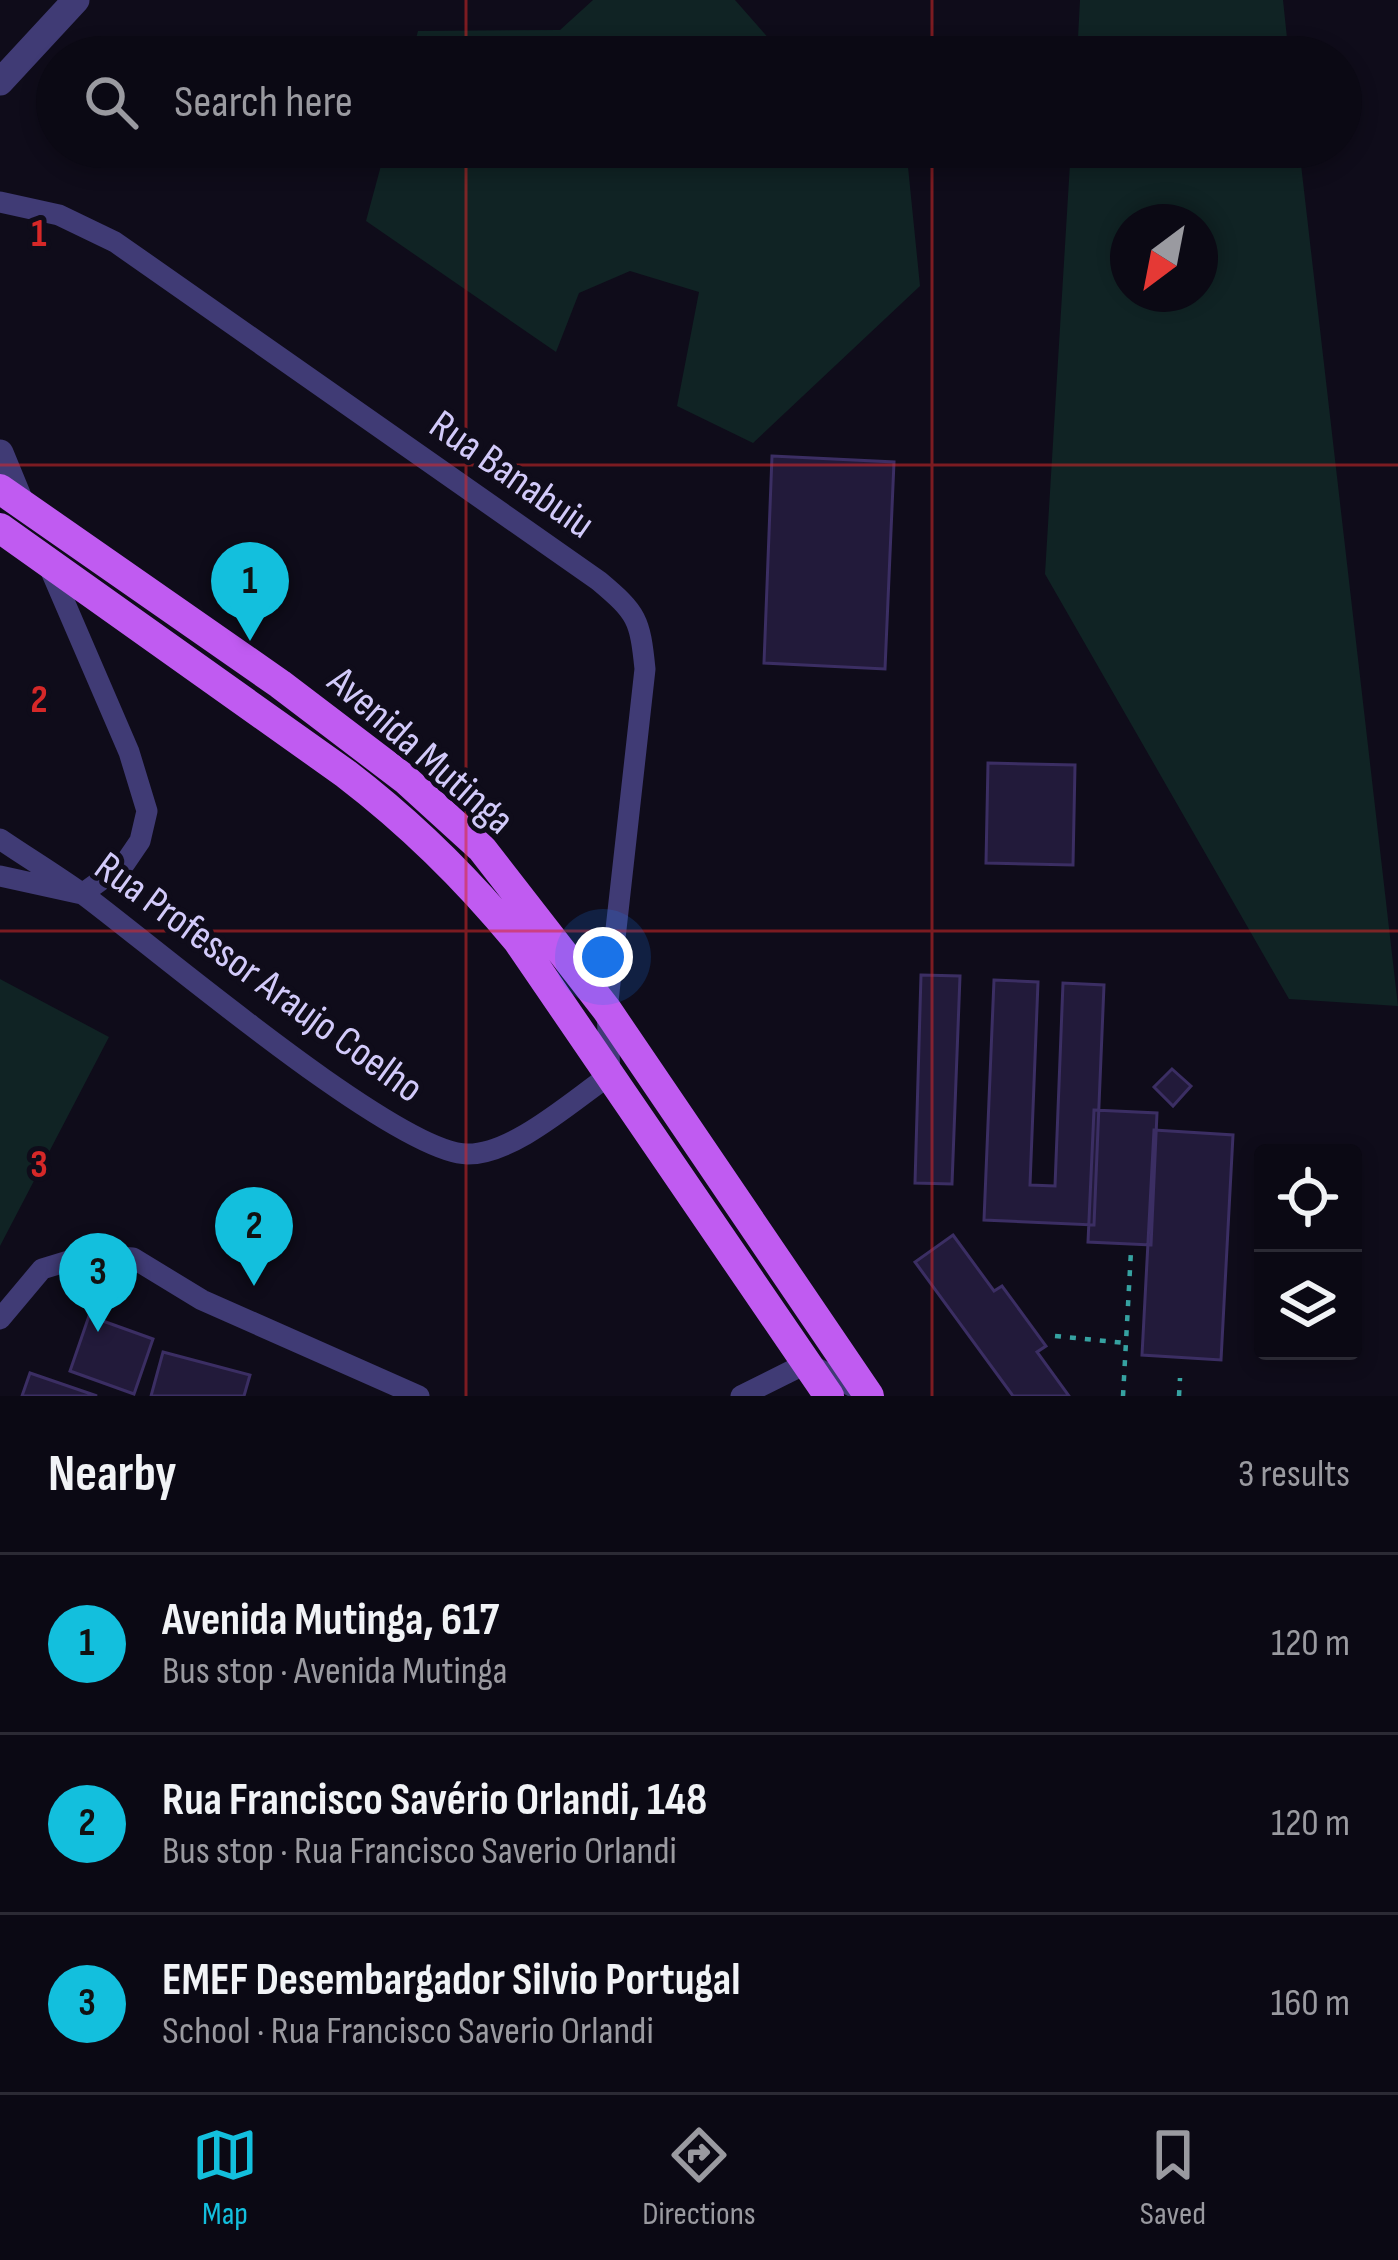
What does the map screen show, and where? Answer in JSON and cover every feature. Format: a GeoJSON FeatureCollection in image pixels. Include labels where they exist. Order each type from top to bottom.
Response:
{"type":"FeatureCollection","features":[{"type":"Feature","properties":{"kind":"main road","name":"Avenida Mutinga"},"geometry":{"type":"LineString","coordinates":[[11,497],[280,684],[404,778],[482,849],[607,1010],[868,1395]]}},
{"type":"Feature","properties":{"kind":"main road","name":"Avenida Mutinga"},"geometry":{"type":"LineString","coordinates":[[0,528],[386,805],[478,892],[518,941],[830,1396]]}},
{"type":"Feature","properties":{"kind":"street"},"geometry":{"type":"LineString","coordinates":[[43,36],[76,0]]}},
{"type":"Feature","properties":{"kind":"street"},"geometry":{"type":"LineString","coordinates":[[0,82],[36,43]]}},
{"type":"Feature","properties":{"kind":"street","name":"Rua Banabuiu"},"geometry":{"type":"LineString","coordinates":[[0,202],[59,215],[115,242],[598,581],[632,610],[642,634],[645,669],[607,1010]]}},
{"type":"Feature","properties":{"kind":"street"},"geometry":{"type":"LineString","coordinates":[[0,453],[11,497],[46,559],[129,752],[148,811],[140,841],[125,863],[82,894],[0,876]]}},
{"type":"Feature","properties":{"kind":"street","name":"Rua Professor Araujo Coelho"},"geometry":{"type":"LineString","coordinates":[[0,839],[82,894],[314,1072],[432,1146],[467,1154],[502,1148],[610,1075]]}},
{"type":"Feature","properties":{"kind":"street"},"geometry":{"type":"LineString","coordinates":[[607,1010],[610,1075]]}},
{"type":"Feature","properties":{"kind":"street"},"geometry":{"type":"LineString","coordinates":[[0,1319],[42,1269],[88,1255],[134,1258],[202,1300],[419,1396]]}},
{"type":"Feature","properties":{"kind":"street"},"geometry":{"type":"LineString","coordinates":[[740,1396],[807,1363],[868,1395]]}},
{"type":"Feature","properties":{"kind":"path"},"geometry":{"type":"LineString","coordinates":[[1123,1396],[1131,1251]]}},
{"type":"Feature","properties":{"kind":"path"},"geometry":{"type":"LineString","coordinates":[[1055,1336],[1126,1342]]}},
{"type":"Feature","properties":{"kind":"path"},"geometry":{"type":"LineString","coordinates":[[1179,1396],[1180,1378]]}},
{"type":"Feature","properties":{"kind":"green space"},"geometry":{"type":"Polygon","coordinates":[[[593,0],[735,0],[767,36],[417,36],[418,31],[560,30],[593,0]]]}},
{"type":"Feature","properties":{"kind":"green space"},"geometry":{"type":"Polygon","coordinates":[[[1080,0],[1283,0],[1287,36],[1078,36],[1080,0]]]}},
{"type":"Feature","properties":{"kind":"green space"},"geometry":{"type":"Polygon","coordinates":[[[380,168],[908,168],[920,286],[753,443],[677,406],[699,292],[630,271],[579,293],[556,352],[366,221],[380,168]]]}},
{"type":"Feature","properties":{"kind":"green space"},"geometry":{"type":"Polygon","coordinates":[[[1070,168],[1301,168],[1398,1006],[1289,999],[1045,574],[1070,168]]]}},
{"type":"Feature","properties":{"kind":"green space"},"geometry":{"type":"Polygon","coordinates":[[[0,979],[109,1037],[0,1246],[0,979]]]}},
{"type":"Feature","properties":{"kind":"building"},"geometry":{"type":"Polygon","coordinates":[[[772,456],[894,462],[885,669],[764,663],[772,456]]]}},
{"type":"Feature","properties":{"kind":"building"},"geometry":{"type":"Polygon","coordinates":[[[988,763],[1075,765],[1073,865],[986,863],[988,763]]]}},
{"type":"Feature","properties":{"kind":"building"},"geometry":{"type":"Polygon","coordinates":[[[921,975],[960,976],[952,1184],[915,1183],[921,975]]]}},
{"type":"Feature","properties":{"kind":"building"},"geometry":{"type":"Polygon","coordinates":[[[994,980],[1038,982],[1030,1185],[1055,1186],[1063,983],[1104,985],[1094,1225],[984,1220],[994,980]]]}},
{"type":"Feature","properties":{"kind":"building"},"geometry":{"type":"Polygon","coordinates":[[[1172,1069],[1191,1086],[1173,1106],[1154,1087],[1172,1069]]]}},
{"type":"Feature","properties":{"kind":"building"},"geometry":{"type":"Polygon","coordinates":[[[1094,1110],[1157,1113],[1151,1245],[1088,1242],[1094,1110]]]}},
{"type":"Feature","properties":{"kind":"building"},"geometry":{"type":"Polygon","coordinates":[[[1154,1130],[1233,1135],[1221,1360],[1142,1355],[1154,1130]]]}},
{"type":"Feature","properties":{"kind":"building"},"geometry":{"type":"Polygon","coordinates":[[[953,1235],[994,1291],[1002,1286],[1046,1346],[1037,1352],[1069,1396],[1013,1396],[915,1262],[953,1235]]]}},
{"type":"Feature","properties":{"kind":"building"},"geometry":{"type":"Polygon","coordinates":[[[89,1316],[153,1339],[134,1394],[70,1371],[89,1316]]]}},
{"type":"Feature","properties":{"kind":"building"},"geometry":{"type":"Polygon","coordinates":[[[163,1352],[250,1375],[244,1396],[151,1396],[163,1352]]]}},
{"type":"Feature","properties":{"kind":"building"},"geometry":{"type":"Polygon","coordinates":[[[30,1373],[97,1396],[22,1396],[30,1373]]]}},
{"type":"Feature","properties":{"kind":"place","name":"Avenida Mutinga, 617"},"geometry":{"type":"Point","coordinates":[250,641]}},
{"type":"Feature","properties":{"kind":"place","name":"Rua Francisco Savério Orlandi, 148"},"geometry":{"type":"Point","coordinates":[254,1286]}},
{"type":"Feature","properties":{"kind":"place","name":"EMEF Desembargador Silvio Portugal"},"geometry":{"type":"Point","coordinates":[98,1332]}}]}
